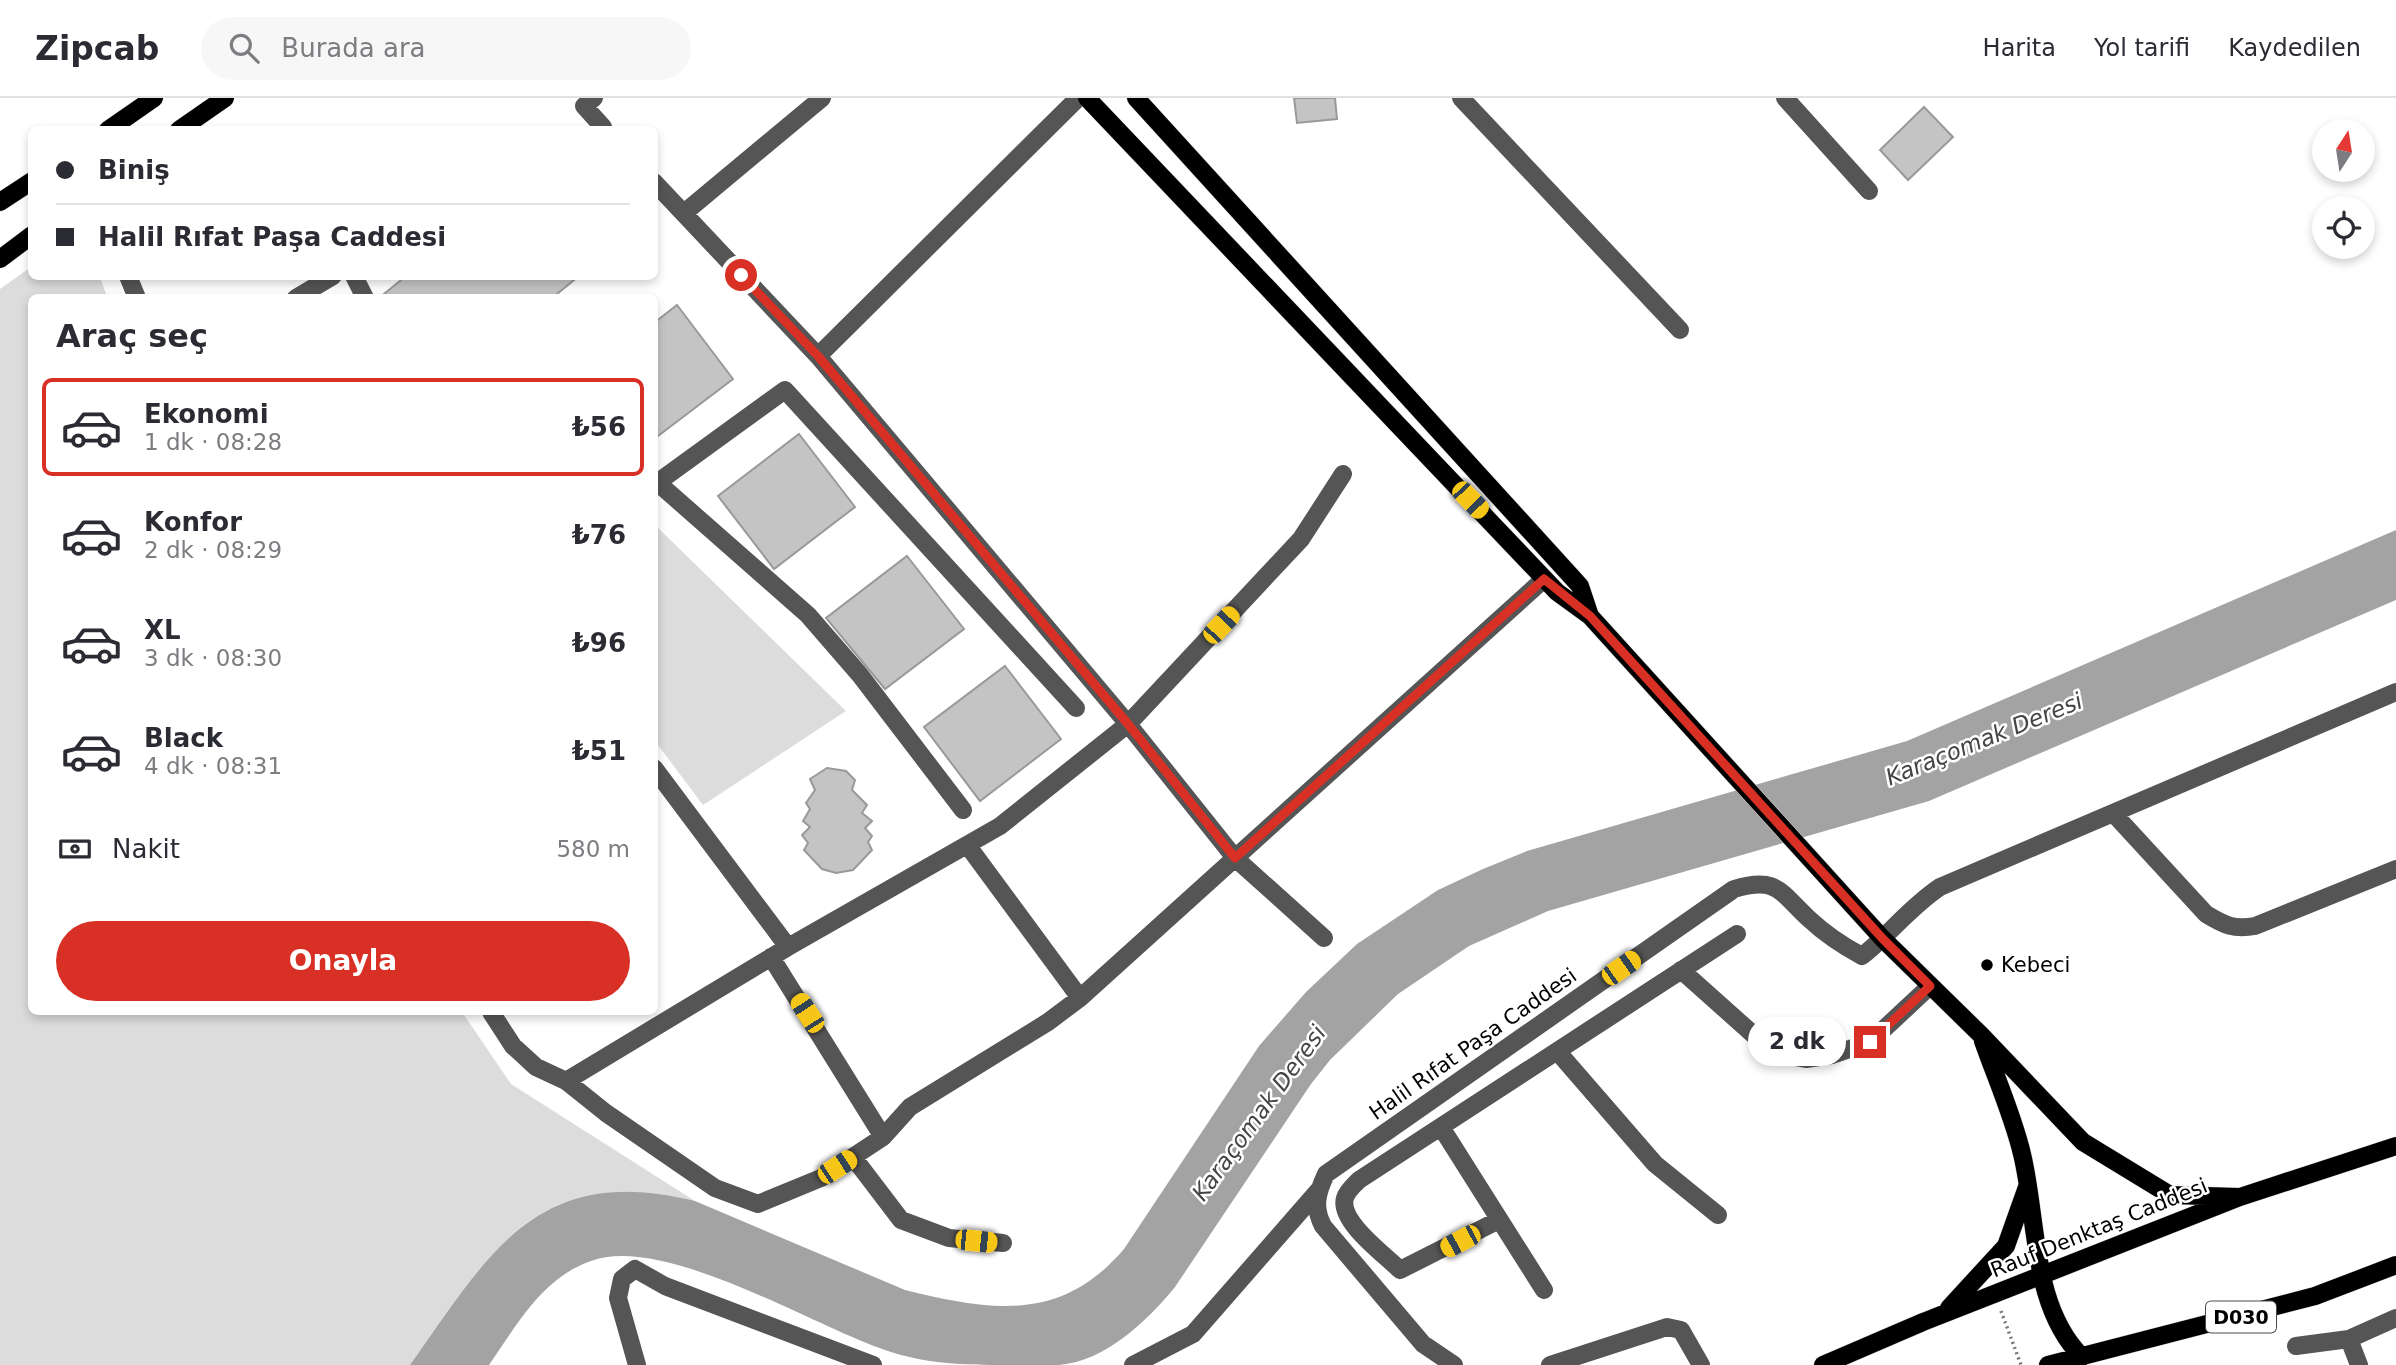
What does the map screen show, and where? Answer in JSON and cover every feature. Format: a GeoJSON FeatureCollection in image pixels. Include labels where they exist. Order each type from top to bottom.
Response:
{"type":"FeatureCollection","features":[{"type":"Feature","properties":{"kind":"main road"},"geometry":{"type":"LineString","coordinates":[[114,126],[154,98]]}},
{"type":"Feature","properties":{"kind":"main road"},"geometry":{"type":"LineString","coordinates":[[185,126],[225,98]]}},
{"type":"Feature","properties":{"kind":"main road"},"geometry":{"type":"LineString","coordinates":[[1087,98],[1544,579],[1590,616],[1883,939],[1981,1034],[2083,1142],[2170,1195],[2239,1197]]}},
{"type":"Feature","properties":{"kind":"main road"},"geometry":{"type":"LineString","coordinates":[[1136,98],[1580,586],[1590,616]]}},
{"type":"Feature","properties":{"kind":"main road"},"geometry":{"type":"LineString","coordinates":[[0,202],[28,184]]}},
{"type":"Feature","properties":{"kind":"main road"},"geometry":{"type":"LineString","coordinates":[[0,260],[28,238]]}},
{"type":"Feature","properties":{"kind":"main road"},"geometry":{"type":"LineString","coordinates":[[1981,1034],[2021,1152],[2043,1275],[2056,1322],[2066,1340],[2082,1357]]}},
{"type":"Feature","properties":{"kind":"main road","name":"Rauf Denktaş Caddesi"},"geometry":{"type":"LineString","coordinates":[[1823,1365],[1944,1313],[2239,1197],[2396,1146]]}},
{"type":"Feature","properties":{"kind":"main road"},"geometry":{"type":"LineString","coordinates":[[1944,1313],[2006,1246],[2027,1185]]}},
{"type":"Feature","properties":{"kind":"main road","name":"D030"},"geometry":{"type":"LineString","coordinates":[[2048,1365],[2315,1296],[2396,1265]]}},
{"type":"Feature","properties":{"kind":"street"},"geometry":{"type":"LineString","coordinates":[[594,98],[584,106],[600,126]]}},
{"type":"Feature","properties":{"kind":"street"},"geometry":{"type":"LineString","coordinates":[[684,214],[822,98]]}},
{"type":"Feature","properties":{"kind":"street"},"geometry":{"type":"LineString","coordinates":[[818,356],[1078,98]]}},
{"type":"Feature","properties":{"kind":"street"},"geometry":{"type":"LineString","coordinates":[[1461,98],[1679,330]]}},
{"type":"Feature","properties":{"kind":"street"},"geometry":{"type":"LineString","coordinates":[[1785,98],[1869,191]]}},
{"type":"Feature","properties":{"kind":"street"},"geometry":{"type":"LineString","coordinates":[[658,186],[818,356],[1128,724],[1235,858],[1324,939]]}},
{"type":"Feature","properties":{"kind":"street"},"geometry":{"type":"LineString","coordinates":[[303,294],[326,280]]}},
{"type":"Feature","properties":{"kind":"street"},"geometry":{"type":"LineString","coordinates":[[658,483],[785,390],[1076,708]]}},
{"type":"Feature","properties":{"kind":"street"},"geometry":{"type":"LineString","coordinates":[[566,1081],[788,947],[1000,826],[1128,724],[1301,538],[1343,474]]}},
{"type":"Feature","properties":{"kind":"street"},"geometry":{"type":"LineString","coordinates":[[658,486],[808,615],[860,675],[963,810]]}},
{"type":"Feature","properties":{"kind":"street"},"geometry":{"type":"LineString","coordinates":[[493,1015],[513,1046],[536,1067],[566,1081],[606,1113],[715,1188],[758,1204],[821,1178],[883,1137],[910,1107],[1048,1022],[1080,998],[1544,579]]}},
{"type":"Feature","properties":{"kind":"street"},"geometry":{"type":"LineString","coordinates":[[1883,939],[1899,919],[1940,887],[2396,692]]}},
{"type":"Feature","properties":{"kind":"street"},"geometry":{"type":"LineString","coordinates":[[658,773],[788,947]]}},
{"type":"Feature","properties":{"kind":"street"},"geometry":{"type":"LineString","coordinates":[[2113,813],[2206,914],[2224,926],[2239,929],[2255,926],[2396,869]]}},
{"type":"Feature","properties":{"kind":"street"},"geometry":{"type":"LineString","coordinates":[[968,846],[1080,998]]}},
{"type":"Feature","properties":{"kind":"street","name":"Halil Rıfat Paşa Caddesi"},"geometry":{"type":"LineString","coordinates":[[1318,1191],[1326,1174],[1734,889],[1757,882],[1783,890],[1808,918],[1862,956],[1883,939]]}},
{"type":"Feature","properties":{"kind":"street"},"geometry":{"type":"LineString","coordinates":[[1499,1220],[1400,1270],[1349,1221],[1344,1209],[1345,1195],[1359,1180],[1737,934]]}},
{"type":"Feature","properties":{"kind":"street"},"geometry":{"type":"LineString","coordinates":[[771,957],[883,1137]]}},
{"type":"Feature","properties":{"kind":"street"},"geometry":{"type":"LineString","coordinates":[[1681,970],[1774,1054],[1806,1059],[1832,1055],[1870,1042],[1930,986]]}},
{"type":"Feature","properties":{"kind":"street"},"geometry":{"type":"LineString","coordinates":[[1557,1051],[1655,1164],[1718,1215]]}},
{"type":"Feature","properties":{"kind":"street"},"geometry":{"type":"LineString","coordinates":[[1441,1127],[1544,1290]]}},
{"type":"Feature","properties":{"kind":"street"},"geometry":{"type":"LineString","coordinates":[[853,1157],[901,1220],[949,1238],[1003,1243]]}},
{"type":"Feature","properties":{"kind":"street"},"geometry":{"type":"LineString","coordinates":[[1133,1365],[1193,1334],[1318,1191]]}},
{"type":"Feature","properties":{"kind":"street"},"geometry":{"type":"LineString","coordinates":[[1318,1191],[1316,1213],[1323,1226],[1423,1344],[1454,1365]]}},
{"type":"Feature","properties":{"kind":"street"},"geometry":{"type":"LineString","coordinates":[[637,1365],[618,1298],[622,1279],[635,1269],[665,1286],[873,1365]]}},
{"type":"Feature","properties":{"kind":"street"},"geometry":{"type":"LineString","coordinates":[[2296,1346],[2349,1339],[2396,1318]]}},
{"type":"Feature","properties":{"kind":"street"},"geometry":{"type":"LineString","coordinates":[[1550,1365],[1667,1327],[1681,1330],[1701,1365]]}},
{"type":"Feature","properties":{"kind":"street"},"geometry":{"type":"LineString","coordinates":[[2349,1339],[2359,1365]]}},
{"type":"Feature","properties":{"kind":"shaded area"},"geometry":{"type":"Polygon","coordinates":[[[28,269],[28,280],[101,280],[106,294],[28,294],[28,1015],[464,1015],[511,1084],[695,1201],[640,1192],[595,1194],[556,1206],[523,1226],[493,1253],[410,1365],[0,1365],[0,289],[28,269]]]}},
{"type":"Feature","properties":{"kind":"shaded area"},"geometry":{"type":"Polygon","coordinates":[[[658,528],[846,711],[703,805],[658,745],[658,528]]]}},
{"type":"Feature","properties":{"kind":"water","name":"Karaçomak Deresi"},"geometry":{"type":"Polygon","coordinates":[[[2396,530],[2396,600],[1929,801],[1548,911],[1469,946],[1398,994],[1330,1060],[1311,1084],[1175,1287],[1138,1326],[1109,1348],[1093,1356],[1059,1365],[960,1364],[915,1358],[854,1338],[738,1286],[697,1271],[657,1260],[622,1256],[591,1261],[558,1279],[532,1304],[489,1365],[410,1365],[466,1286],[494,1253],[523,1226],[556,1206],[595,1194],[641,1192],[695,1201],[905,1290],[967,1303],[1023,1305],[1050,1300],[1075,1290],[1100,1273],[1124,1249],[1259,1046],[1306,992],[1357,944],[1438,890],[1527,851],[1907,741],[2396,530]]]}},
{"type":"Feature","properties":{"kind":"building"},"geometry":{"type":"Polygon","coordinates":[[[1294,98],[1335,98],[1337,119],[1297,123],[1294,98]]]}},
{"type":"Feature","properties":{"kind":"building"},"geometry":{"type":"Polygon","coordinates":[[[1924,107],[1953,137],[1908,180],[1880,150],[1924,107]]]}},
{"type":"Feature","properties":{"kind":"building"},"geometry":{"type":"Polygon","coordinates":[[[401,280],[574,280],[557,294],[384,294],[401,280]]]}},
{"type":"Feature","properties":{"kind":"building"},"geometry":{"type":"Polygon","coordinates":[[[677,305],[733,379],[658,436],[658,320],[677,305]]]}},
{"type":"Feature","properties":{"kind":"building"},"geometry":{"type":"Polygon","coordinates":[[[799,434],[855,507],[774,569],[718,496],[799,434]]]}},
{"type":"Feature","properties":{"kind":"building"},"geometry":{"type":"Polygon","coordinates":[[[907,556],[964,629],[885,689],[826,618],[907,556]]]}},
{"type":"Feature","properties":{"kind":"building"},"geometry":{"type":"Polygon","coordinates":[[[1005,666],[1061,739],[980,801],[924,727],[1005,666]]]}},
{"type":"Feature","properties":{"kind":"building"},"geometry":{"type":"Polygon","coordinates":[[[827,768],[846,771],[855,780],[852,790],[867,805],[862,813],[872,821],[865,828],[872,836],[868,842],[872,850],[853,870],[836,873],[822,869],[804,850],[808,843],[802,835],[810,827],[803,821],[810,809],[806,803],[815,790],[810,779],[827,768]]]}},
{"type":"Feature","properties":{"kind":"place","name":"Kebeci"},"geometry":{"type":"Point","coordinates":[1987,965]}},
{"type":"Feature","properties":{"kind":"route"},"geometry":{"type":"LineString","coordinates":[[741,275],[818,356],[1128,724],[1235,858],[1544,579],[1590,616],[1883,939],[1930,986],[1870,1042]]}}]}
